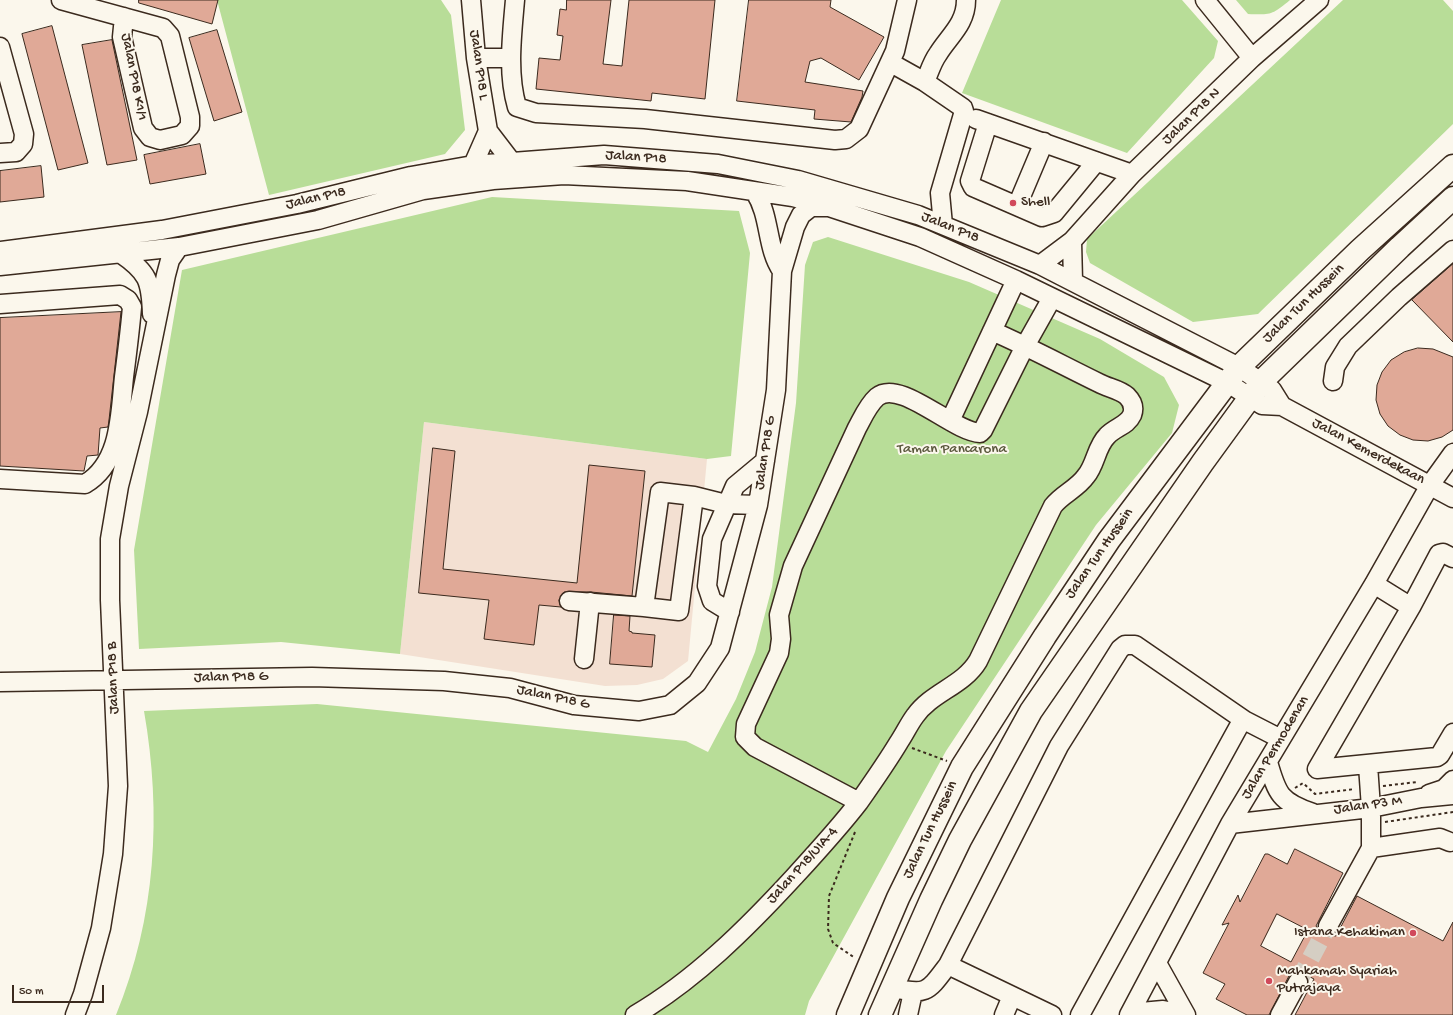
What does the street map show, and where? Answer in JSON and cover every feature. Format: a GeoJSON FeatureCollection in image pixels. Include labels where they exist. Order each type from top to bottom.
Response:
{"type":"FeatureCollection","features":[{"type":"Feature","properties":{"kind":"main road","name":"Jalan Tun Hussein"},"geometry":{"type":"LineString","coordinates":[[848,1015],[898,898],[962,767],[1045,636],[1109,540],[1234,375],[1360,250],[1453,166]]}},
{"type":"Feature","properties":{"kind":"main road","name":"Jalan Tun Hussein"},"geometry":{"type":"LineString","coordinates":[[880,1015],[960,840],[1031,711],[1256,389],[1400,247],[1453,198]]}},
{"type":"Feature","properties":{"kind":"street","name":"Jalan P18 K1/1"},"geometry":{"type":"LineString","coordinates":[[61,0],[154,24],[163,28],[170,36],[190,117],[190,126],[182,135],[160,140],[150,137],[142,128],[122,37],[124,17]]}},
{"type":"Feature","properties":{"kind":"street","name":"Jalan P18 L"},"geometry":{"type":"LineString","coordinates":[[471,0],[476,58],[488,131],[511,161]]}},
{"type":"Feature","properties":{"kind":"street"},"geometry":{"type":"LineString","coordinates":[[515,0],[511,58],[514,98],[517,107],[536,113],[645,119],[835,140],[846,140],[858,129],[890,63],[905,16],[907,0]]}},
{"type":"Feature","properties":{"kind":"street"},"geometry":{"type":"LineString","coordinates":[[925,82],[938,54],[952,37],[961,21],[966,0]]}},
{"type":"Feature","properties":{"kind":"street"},"geometry":{"type":"LineString","coordinates":[[1205,0],[1252,58]]}},
{"type":"Feature","properties":{"kind":"street","name":"Jalan P18 N"},"geometry":{"type":"LineString","coordinates":[[1040,265],[1072,241],[1132,174],[1252,58],[1319,0]]}},
{"type":"Feature","properties":{"kind":"street"},"geometry":{"type":"LineString","coordinates":[[0,47],[24,134],[23,144],[16,152],[0,153]]}},
{"type":"Feature","properties":{"kind":"street"},"geometry":{"type":"LineString","coordinates":[[476,58],[511,58]]}},
{"type":"Feature","properties":{"kind":"street"},"geometry":{"type":"LineString","coordinates":[[890,63],[925,82],[963,111],[988,123],[1132,174]]}},
{"type":"Feature","properties":{"kind":"street"},"geometry":{"type":"LineString","coordinates":[[942,225],[940,193],[963,111]]}},
{"type":"Feature","properties":{"kind":"street"},"geometry":{"type":"LineString","coordinates":[[988,123],[970,181],[971,184],[973,187],[1042,217],[1054,214],[1096,162]]}},
{"type":"Feature","properties":{"kind":"street"},"geometry":{"type":"LineString","coordinates":[[473,165],[488,131]]}},
{"type":"Feature","properties":{"kind":"street"},"geometry":{"type":"LineString","coordinates":[[1017,206],[1044,142]]}},
{"type":"Feature","properties":{"kind":"street","name":"Jalan P18"},"geometry":{"type":"LineString","coordinates":[[0,251],[170,228],[297,204],[411,176],[473,165],[604,154],[718,164],[798,180],[918,215],[1040,265],[1073,281],[1234,375]]}},
{"type":"Feature","properties":{"kind":"street","name":"Jalan P18"},"geometry":{"type":"LineString","coordinates":[[0,266],[179,247],[318,220],[423,190],[493,180],[564,175],[687,181],[793,197],[829,206],[920,237],[1016,280],[1052,298],[1234,375]]}},
{"type":"Feature","properties":{"kind":"street","name":"Jalan P18 G"},"geometry":{"type":"LineString","coordinates":[[755,192],[765,209],[774,256],[782,271]]}},
{"type":"Feature","properties":{"kind":"street"},"geometry":{"type":"LineString","coordinates":[[918,215],[940,193]]}},
{"type":"Feature","properties":{"kind":"street","name":"Jalan P18 G"},"geometry":{"type":"LineString","coordinates":[[0,682],[312,677],[444,681],[510,688],[574,705],[639,711],[670,705],[697,683],[720,648],[758,505],[776,390],[782,271],[795,227],[801,215],[811,207],[829,206]]}},
{"type":"Feature","properties":{"kind":"street"},"geometry":{"type":"LineString","coordinates":[[1072,241],[1073,281]]}},
{"type":"Feature","properties":{"kind":"street","name":"Jalan P18 B"},"geometry":{"type":"LineString","coordinates":[[75,1015],[84,994],[101,928],[113,854],[118,786],[110,600],[110,539],[119,486],[125,433],[152,347],[170,260],[179,247]]}},
{"type":"Feature","properties":{"kind":"street"},"geometry":{"type":"LineString","coordinates":[[1333,381],[1335,367],[1348,346],[1399,297],[1453,250]]}},
{"type":"Feature","properties":{"kind":"street","name":"Jalan P18 B"},"geometry":{"type":"LineString","coordinates":[[120,253],[138,265],[146,276],[152,295],[152,347]]}},
{"type":"Feature","properties":{"kind":"street"},"geometry":{"type":"LineString","coordinates":[[950,421],[1016,280]]}},
{"type":"Feature","properties":{"kind":"street"},"geometry":{"type":"LineString","coordinates":[[0,304],[120,295],[128,300],[132,307],[128,349],[125,433],[104,467],[95,478],[85,484],[0,478]]}},
{"type":"Feature","properties":{"kind":"street"},"geometry":{"type":"LineString","coordinates":[[858,802],[755,747],[745,737],[744,731],[779,653],[781,639],[779,614],[793,566],[844,454],[868,407],[882,393],[893,392],[975,433],[980,433],[983,430],[1025,346],[1052,298]]}},
{"type":"Feature","properties":{"kind":"street"},"geometry":{"type":"LineString","coordinates":[[992,331],[1025,346]]}},
{"type":"Feature","properties":{"kind":"street","name":"Jalan P18/UIA-4"},"geometry":{"type":"LineString","coordinates":[[635,1015],[652,1005],[707,963],[764,910],[825,843],[858,802],[899,743],[915,716],[923,707],[968,675],[974,668],[1053,506],[1059,497],[1087,476],[1099,447],[1107,435],[1128,422],[1131,418],[1133,406],[1131,401],[1120,391],[1104,386],[1025,346]]}},
{"type":"Feature","properties":{"kind":"street"},"geometry":{"type":"LineString","coordinates":[[128,349],[152,347]]}},
{"type":"Feature","properties":{"kind":"street","name":"Jalan Kemerdekaan"},"geometry":{"type":"LineString","coordinates":[[1234,375],[1256,389],[1272,390],[1282,406],[1453,498]]}},
{"type":"Feature","properties":{"kind":"street","name":"Jalan Permodenan"},"geometry":{"type":"LineString","coordinates":[[1130,1014],[1230,824],[1374,584],[1430,485],[1453,452]]}},
{"type":"Feature","properties":{"kind":"street"},"geometry":{"type":"LineString","coordinates":[[730,612],[712,601],[707,586],[712,539],[735,486],[765,461]]}},
{"type":"Feature","properties":{"kind":"street"},"geometry":{"type":"LineString","coordinates":[[644,606],[660,492],[694,496],[726,504],[758,505]]}},
{"type":"Feature","properties":{"kind":"street"},"geometry":{"type":"LineString","coordinates":[[569,601],[644,606],[679,611],[694,496]]}},
{"type":"Feature","properties":{"kind":"street"},"geometry":{"type":"LineString","coordinates":[[1453,558],[1440,552],[1411,607],[1316,769],[1439,757],[1453,733]]}},
{"type":"Feature","properties":{"kind":"street"},"geometry":{"type":"LineString","coordinates":[[1374,584],[1411,607]]}},
{"type":"Feature","properties":{"kind":"street"},"geometry":{"type":"LineString","coordinates":[[584,659],[590,602]]}},
{"type":"Feature","properties":{"kind":"street"},"geometry":{"type":"LineString","coordinates":[[892,988],[913,992],[923,992],[932,987],[948,965],[1059,746],[1120,649],[1125,645],[1135,645],[1244,720],[1281,739]]}},
{"type":"Feature","properties":{"kind":"street"},"geometry":{"type":"LineString","coordinates":[[1080,1015],[1239,726],[1244,720]]}},
{"type":"Feature","properties":{"kind":"street","name":"Jalan P3 M"},"geometry":{"type":"LineString","coordinates":[[1268,762],[1275,787],[1286,801],[1314,814]]}},
{"type":"Feature","properties":{"kind":"street"},"geometry":{"type":"LineString","coordinates":[[1328,926],[1371,848],[1371,808],[1368,765]]}},
{"type":"Feature","properties":{"kind":"street","name":"Jalan P3 M"},"geometry":{"type":"LineString","coordinates":[[1421,798],[1444,789],[1453,780]]}},
{"type":"Feature","properties":{"kind":"street","name":"Jalan P3 M"},"geometry":{"type":"LineString","coordinates":[[1230,824],[1371,808],[1421,798],[1453,795]]}},
{"type":"Feature","properties":{"kind":"street"},"geometry":{"type":"LineString","coordinates":[[1371,848],[1440,838],[1450,842]]}},
{"type":"Feature","properties":{"kind":"street"},"geometry":{"type":"LineString","coordinates":[[1157,963],[1186,1015]]}},
{"type":"Feature","properties":{"kind":"street"},"geometry":{"type":"LineString","coordinates":[[948,965],[1052,1015]]}},
{"type":"Feature","properties":{"kind":"street"},"geometry":{"type":"LineString","coordinates":[[1280,1015],[1298,982]]}},
{"type":"Feature","properties":{"kind":"street"},"geometry":{"type":"LineString","coordinates":[[908,1015],[913,992]]}},
{"type":"Feature","properties":{"kind":"street"},"geometry":{"type":"LineString","coordinates":[[1004,1015],[1012,996]]}},
{"type":"Feature","properties":{"kind":"street"},"geometry":{"type":"LineString","coordinates":[[1130,1014],[1162,1010],[1186,1015]]}},
{"type":"Feature","properties":{"kind":"path"},"geometry":{"type":"LineString","coordinates":[[899,743],[943,760]]}},
{"type":"Feature","properties":{"kind":"path"},"geometry":{"type":"LineString","coordinates":[[856,828],[829,896],[828,929],[833,943],[850,956],[869,965]]}},
{"type":"Feature","properties":{"kind":"shaded area"},"geometry":{"type":"Polygon","coordinates":[[[424,422],[707,459],[688,661],[663,679],[637,685],[605,686],[400,654],[424,422]]]}},
{"type":"Feature","properties":{"kind":"green space"},"geometry":{"type":"Polygon","coordinates":[[[217,0],[441,0],[451,15],[465,130],[445,154],[269,195],[217,0]]]}},
{"type":"Feature","properties":{"kind":"green space"},"geometry":{"type":"Polygon","coordinates":[[[1001,0],[1182,0],[1218,41],[1214,58],[1127,153],[962,93],[1001,0]]]}},
{"type":"Feature","properties":{"kind":"green space"},"geometry":{"type":"Polygon","coordinates":[[[1236,0],[1290,0],[1279,9],[1271,13],[1248,14],[1236,0]]]}},
{"type":"Feature","properties":{"kind":"green space"},"geometry":{"type":"Polygon","coordinates":[[[1343,0],[1443,0],[1453,11],[1453,124],[1258,314],[1193,322],[1090,263],[1086,252],[1087,239],[1343,0]]]}},
{"type":"Feature","properties":{"kind":"green space"},"geometry":{"type":"Polygon","coordinates":[[[492,197],[739,211],[750,253],[731,456],[707,459],[424,422],[400,654],[281,642],[139,649],[134,550],[182,270],[492,197]]]}},
{"type":"Feature","properties":{"kind":"green space","name":"Taman Pancarona"},"geometry":{"type":"Polygon","coordinates":[[[828,237],[969,282],[1100,339],[1164,377],[1179,405],[1172,433],[1096,525],[946,751],[809,1001],[805,1015],[116,1015],[140,941],[152,865],[154,827],[153,788],[150,750],[144,711],[317,704],[686,741],[708,752],[736,699],[755,652],[772,587],[796,403],[805,265],[813,242],[828,237]]]}},
{"type":"Feature","properties":{"kind":"building"},"geometry":{"type":"Polygon","coordinates":[[[139,0],[218,0],[212,24],[139,3],[139,0]]]}},
{"type":"Feature","properties":{"kind":"building"},"geometry":{"type":"Polygon","coordinates":[[[567,0],[611,0],[603,64],[622,66],[629,0],[715,0],[705,99],[652,93],[651,101],[536,89],[539,58],[560,60],[563,36],[557,35],[560,9],[566,10],[567,0]]]}},
{"type":"Feature","properties":{"kind":"building"},"geometry":{"type":"Polygon","coordinates":[[[749,0],[831,0],[830,7],[884,37],[859,80],[821,58],[810,61],[805,82],[863,91],[862,97],[851,122],[814,119],[815,110],[737,101],[749,0]]]}},
{"type":"Feature","properties":{"kind":"building"},"geometry":{"type":"Polygon","coordinates":[[[52,26],[88,163],[58,170],[22,34],[52,26]]]}},
{"type":"Feature","properties":{"kind":"building"},"geometry":{"type":"Polygon","coordinates":[[[217,30],[242,112],[214,121],[189,38],[217,30]]]}},
{"type":"Feature","properties":{"kind":"building"},"geometry":{"type":"Polygon","coordinates":[[[112,40],[137,160],[107,165],[82,45],[112,40]]]}},
{"type":"Feature","properties":{"kind":"building"},"geometry":{"type":"Polygon","coordinates":[[[200,144],[206,174],[150,184],[144,155],[200,144]]]}},
{"type":"Feature","properties":{"kind":"building"},"geometry":{"type":"Polygon","coordinates":[[[41,166],[44,197],[0,202],[0,171],[41,166]]]}},
{"type":"Feature","properties":{"kind":"building"},"geometry":{"type":"Polygon","coordinates":[[[1453,264],[1453,342],[1412,300],[1453,264]]]}},
{"type":"Feature","properties":{"kind":"building"},"geometry":{"type":"Polygon","coordinates":[[[121,312],[108,427],[100,428],[98,455],[87,456],[84,471],[0,466],[0,318],[121,312]]]}},
{"type":"Feature","properties":{"kind":"building"},"geometry":{"type":"Polygon","coordinates":[[[1418,348],[1433,349],[1453,357],[1453,430],[1442,437],[1428,441],[1413,440],[1400,435],[1388,426],[1380,414],[1376,400],[1377,385],[1382,372],[1391,360],[1404,352],[1418,348]]]}},
{"type":"Feature","properties":{"kind":"building"},"geometry":{"type":"Polygon","coordinates":[[[433,448],[455,451],[443,569],[577,583],[589,465],[645,471],[632,596],[591,592],[564,592],[559,600],[561,607],[539,605],[534,645],[484,639],[489,600],[419,593],[433,448]]]}},
{"type":"Feature","properties":{"kind":"building"},"geometry":{"type":"Polygon","coordinates":[[[614,615],[630,616],[629,631],[632,633],[655,635],[652,667],[610,664],[614,615]]]}},
{"type":"Feature","properties":{"kind":"building"},"geometry":{"type":"Polygon","coordinates":[[[1295,849],[1343,873],[1316,926],[1323,935],[1336,936],[1357,896],[1443,941],[1453,922],[1453,1015],[1295,1015],[1314,979],[1293,968],[1269,1015],[1247,1015],[1216,999],[1225,984],[1203,973],[1229,923],[1222,925],[1238,895],[1240,902],[1265,854],[1268,854],[1287,864],[1295,849]],[[1277,914],[1261,946],[1291,962],[1308,930],[1277,914]]]}},
{"type":"Feature","properties":{"kind":"tunnel"},"geometry":{"type":"LineString","coordinates":[[1298,982],[1328,926]]}},
{"type":"Feature","properties":{"kind":"place","name":"Shell"},"geometry":{"type":"Point","coordinates":[1013,203]}},
{"type":"Feature","properties":{"kind":"place","name":"Istana Kehakiman"},"geometry":{"type":"Point","coordinates":[1413,933]}},
{"type":"Feature","properties":{"kind":"place","name":"Mahkamah Syariah Putrajaya"},"geometry":{"type":"Point","coordinates":[1269,981]}}]}
